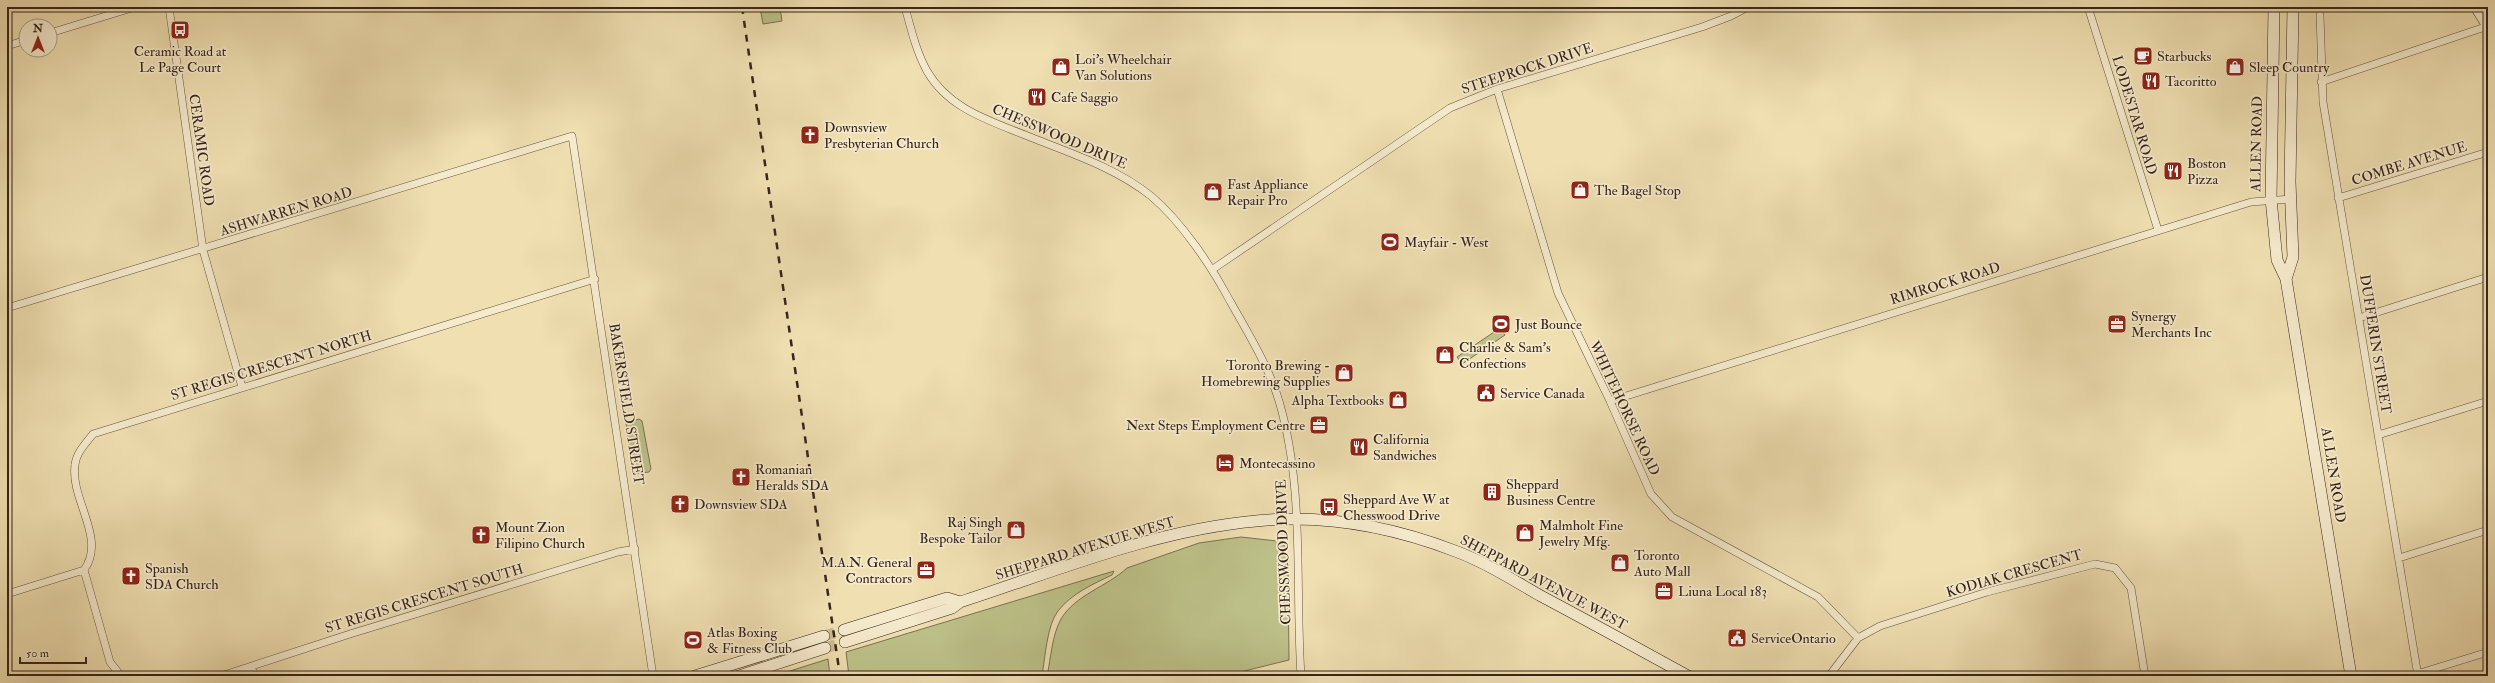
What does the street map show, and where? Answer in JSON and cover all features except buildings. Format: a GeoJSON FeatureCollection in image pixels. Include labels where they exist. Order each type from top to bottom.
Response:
{"type":"FeatureCollection","features":[{"type":"Feature","properties":{"kind":"main road","name":"ALLEN ROAD"},"geometry":{"type":"LineString","coordinates":[[2274,7],[2271,199],[2277,260],[2286,279],[2351,676]]}},
{"type":"Feature","properties":{"kind":"main road","name":"ALLEN ROAD"},"geometry":{"type":"LineString","coordinates":[[2286,279],[2293,257],[2290,199],[2294,7]]}},
{"type":"Feature","properties":{"kind":"main road","name":"SHEPPARD AVENUE WEST"},"geometry":{"type":"LineString","coordinates":[[845,642],[952,608],[960,602],[1144,543],[1212,527],[1256,521],[1296,519],[1339,522],[1379,528],[1457,551],[1688,676]]}},
{"type":"Feature","properties":{"kind":"main road","name":"SHEPPARD AVENUE WEST"},"geometry":{"type":"LineString","coordinates":[[844,630],[947,598],[960,602]]}},
{"type":"Feature","properties":{"kind":"main road"},"geometry":{"type":"LineString","coordinates":[[695,676],[824,636]]}},
{"type":"Feature","properties":{"kind":"main road"},"geometry":{"type":"LineString","coordinates":[[739,676],[825,648]]}},
{"type":"Feature","properties":{"kind":"street"},"geometry":{"type":"LineString","coordinates":[[58,31],[135,7]]}},
{"type":"Feature","properties":{"kind":"street","name":"CERAMIC ROAD"},"geometry":{"type":"LineString","coordinates":[[169,7],[203,250],[242,387]]}},
{"type":"Feature","properties":{"kind":"street","name":"CHESSWOOD DRIVE"},"geometry":{"type":"LineString","coordinates":[[905,7],[915,43],[928,72],[954,102],[996,124],[1129,180],[1163,208],[1213,269],[1259,353],[1278,400],[1288,441],[1296,519],[1301,676]]}},
{"type":"Feature","properties":{"kind":"street","name":"STEEPROCK DRIVE"},"geometry":{"type":"LineString","coordinates":[[1213,269],[1437,116],[1461,103],[1497,89],[1702,27],[1731,16],[1748,7]]}},
{"type":"Feature","properties":{"kind":"street","name":"LODESTAR ROAD"},"geometry":{"type":"LineString","coordinates":[[2088,7],[2158,230]]}},
{"type":"Feature","properties":{"kind":"street"},"geometry":{"type":"LineString","coordinates":[[2321,82],[2488,27],[2475,7]]}},
{"type":"Feature","properties":{"kind":"street","name":"DUFFERIN STREET"},"geometry":{"type":"LineString","coordinates":[[2320,15],[2321,82],[2338,198],[2418,675]]}},
{"type":"Feature","properties":{"kind":"street"},"geometry":{"type":"LineString","coordinates":[[7,46],[18,43]]}},
{"type":"Feature","properties":{"kind":"street","name":"WHITEHORSE ROAD"},"geometry":{"type":"LineString","coordinates":[[1497,89],[1558,294],[1610,401],[1641,476],[1651,494],[1663,510],[1672,517],[1818,597],[1858,638]]}},
{"type":"Feature","properties":{"kind":"street","name":"ASHWARREN ROAD"},"geometry":{"type":"LineString","coordinates":[[7,308],[203,250],[572,136]]}},
{"type":"Feature","properties":{"kind":"street","name":"BAKERSFIELD STREET"},"geometry":{"type":"LineString","coordinates":[[572,136],[595,279],[653,676]]}},
{"type":"Feature","properties":{"kind":"street","name":"COMBE AVENUE"},"geometry":{"type":"LineString","coordinates":[[2338,198],[2488,152]]}},
{"type":"Feature","properties":{"kind":"street","name":"RIMROCK ROAD"},"geometry":{"type":"LineString","coordinates":[[1610,401],[2251,202],[2271,199],[2290,199]]}},
{"type":"Feature","properties":{"kind":"street"},"geometry":{"type":"LineString","coordinates":[[2359,318],[2488,277]]}},
{"type":"Feature","properties":{"kind":"street","name":"ST REGIS CRESCENT NORTH"},"geometry":{"type":"LineString","coordinates":[[84,570],[90,562],[92,550],[90,534],[76,484],[75,465],[81,449],[93,434],[595,279]]}},
{"type":"Feature","properties":{"kind":"street"},"geometry":{"type":"LineString","coordinates":[[2378,435],[2488,401]]}},
{"type":"Feature","properties":{"kind":"street"},"geometry":{"type":"LineString","coordinates":[[2399,558],[2488,530]]}},
{"type":"Feature","properties":{"kind":"street","name":"ST REGIS CRESCENT SOUTH"},"geometry":{"type":"LineString","coordinates":[[221,676],[350,634],[618,552],[635,549]]}},
{"type":"Feature","properties":{"kind":"street","name":"KODIAK CRESCENT"},"geometry":{"type":"LineString","coordinates":[[1829,676],[1858,638],[1880,626],[1987,592],[2095,564],[2115,568],[2131,588],[2145,676]]}},
{"type":"Feature","properties":{"kind":"street"},"geometry":{"type":"LineString","coordinates":[[7,594],[84,570],[110,662],[121,676]]}},
{"type":"Feature","properties":{"kind":"street"},"geometry":{"type":"LineString","coordinates":[[2418,675],[2488,652]]}},
{"type":"Feature","properties":{"kind":"street"},"geometry":{"type":"LineString","coordinates":[[252,666],[256,676]]}},
{"type":"Feature","properties":{"kind":"green space"},"geometry":{"type":"Polygon","coordinates":[[[760,7],[780,7],[782,21],[763,24],[760,7]]]}},
{"type":"Feature","properties":{"kind":"green space"},"geometry":{"type":"Polygon","coordinates":[[[1500,328],[1505,335],[1462,364],[1457,357],[1500,328]]]}},
{"type":"Feature","properties":{"kind":"green space"},"geometry":{"type":"Polygon","coordinates":[[[639,419],[642,421],[651,469],[649,472],[633,474],[626,423],[639,419]]]}},
{"type":"Feature","properties":{"kind":"green space"},"geometry":{"type":"Polygon","coordinates":[[[1241,537],[1277,541],[1285,546],[1288,567],[1289,660],[1224,676],[1047,676],[1058,625],[1067,611],[1083,597],[1111,580],[1127,568],[1199,543],[1241,537]]]}},
{"type":"Feature","properties":{"kind":"green space"},"geometry":{"type":"Polygon","coordinates":[[[1114,571],[1112,575],[1069,599],[1058,611],[1054,617],[1049,633],[1042,676],[849,676],[846,652],[1114,571]]]}},
{"type":"Feature","properties":{"kind":"green space"},"geometry":{"type":"Polygon","coordinates":[[[828,659],[830,676],[774,676],[828,659]]]}},
{"type":"Feature","properties":{"kind":"tunnel"},"geometry":{"type":"LineString","coordinates":[[824,636],[844,630]]}},
{"type":"Feature","properties":{"kind":"tunnel"},"geometry":{"type":"LineString","coordinates":[[825,648],[845,642]]}},
{"type":"Feature","properties":{"kind":"railway"},"geometry":{"type":"LineString","coordinates":[[742,7],[840,676]]}},
{"type":"Feature","properties":{"kind":"place","name":"Ceramic Road at Le Page Court"},"geometry":{"type":"Point","coordinates":[180,30]}},
{"type":"Feature","properties":{"kind":"place","name":"Starbucks"},"geometry":{"type":"Point","coordinates":[2143,56]}},
{"type":"Feature","properties":{"kind":"place","name":"Loi's Wheelchair Van Solutions"},"geometry":{"type":"Point","coordinates":[1061,67]}},
{"type":"Feature","properties":{"kind":"place","name":"Sleep Country"},"geometry":{"type":"Point","coordinates":[2235,67]}},
{"type":"Feature","properties":{"kind":"place","name":"Tacoritto"},"geometry":{"type":"Point","coordinates":[2151,81]}},
{"type":"Feature","properties":{"kind":"place","name":"Cafe Saggio"},"geometry":{"type":"Point","coordinates":[1037,97]}},
{"type":"Feature","properties":{"kind":"place","name":"Downsview Presbyterian Church"},"geometry":{"type":"Point","coordinates":[810,135]}},
{"type":"Feature","properties":{"kind":"place","name":"Boston Pizza"},"geometry":{"type":"Point","coordinates":[2173,171]}},
{"type":"Feature","properties":{"kind":"place","name":"The Bagel Stop"},"geometry":{"type":"Point","coordinates":[1580,190]}},
{"type":"Feature","properties":{"kind":"place","name":"Fast Appliance Repair Pro"},"geometry":{"type":"Point","coordinates":[1213,192]}},
{"type":"Feature","properties":{"kind":"place","name":"Mayfair - West"},"geometry":{"type":"Point","coordinates":[1390,242]}},
{"type":"Feature","properties":{"kind":"place","name":"Just Bounce"},"geometry":{"type":"Point","coordinates":[1501,324]}},
{"type":"Feature","properties":{"kind":"place","name":"Synergy Merchants Inc"},"geometry":{"type":"Point","coordinates":[2117,324]}},
{"type":"Feature","properties":{"kind":"place","name":"Charlie & Sam's Confections"},"geometry":{"type":"Point","coordinates":[1445,355]}},
{"type":"Feature","properties":{"kind":"place","name":"Toronto Brewing - Homebrewing Supplies"},"geometry":{"type":"Point","coordinates":[1344,373]}},
{"type":"Feature","properties":{"kind":"place","name":"Service Canada"},"geometry":{"type":"Point","coordinates":[1486,393]}},
{"type":"Feature","properties":{"kind":"place","name":"Alpha Textbooks"},"geometry":{"type":"Point","coordinates":[1398,400]}},
{"type":"Feature","properties":{"kind":"place","name":"Next Steps Employment Centre"},"geometry":{"type":"Point","coordinates":[1319,425]}},
{"type":"Feature","properties":{"kind":"place","name":"California Sandwiches"},"geometry":{"type":"Point","coordinates":[1359,447]}},
{"type":"Feature","properties":{"kind":"place","name":"Montecassino"},"geometry":{"type":"Point","coordinates":[1225,463]}},
{"type":"Feature","properties":{"kind":"place","name":"Romanian Heralds SDA"},"geometry":{"type":"Point","coordinates":[741,477]}},
{"type":"Feature","properties":{"kind":"place","name":"Sheppard Business Centre"},"geometry":{"type":"Point","coordinates":[1492,492]}},
{"type":"Feature","properties":{"kind":"place","name":"Downsview SDA"},"geometry":{"type":"Point","coordinates":[680,504]}},
{"type":"Feature","properties":{"kind":"place","name":"Sheppard Ave W at Chesswood Drive"},"geometry":{"type":"Point","coordinates":[1329,507]}},
{"type":"Feature","properties":{"kind":"place","name":"Raj Singh Bespoke Tailor"},"geometry":{"type":"Point","coordinates":[1016,530]}},
{"type":"Feature","properties":{"kind":"place","name":"Malmholt Fine Jewelry Mfg."},"geometry":{"type":"Point","coordinates":[1525,533]}},
{"type":"Feature","properties":{"kind":"place","name":"Mount Zion Filipino Church"},"geometry":{"type":"Point","coordinates":[481,535]}},
{"type":"Feature","properties":{"kind":"place","name":"Toronto Auto Mall"},"geometry":{"type":"Point","coordinates":[1620,563]}},
{"type":"Feature","properties":{"kind":"place","name":"M.A.N. General Contractors"},"geometry":{"type":"Point","coordinates":[926,570]}},
{"type":"Feature","properties":{"kind":"place","name":"Spanish SDA Church"},"geometry":{"type":"Point","coordinates":[131,576]}},
{"type":"Feature","properties":{"kind":"place","name":"Liuna Local 183"},"geometry":{"type":"Point","coordinates":[1664,591]}},
{"type":"Feature","properties":{"kind":"place","name":"ServiceOntario"},"geometry":{"type":"Point","coordinates":[1737,638]}},
{"type":"Feature","properties":{"kind":"place","name":"Atlas Boxing & Fitness Club"},"geometry":{"type":"Point","coordinates":[693,640]}}]}
